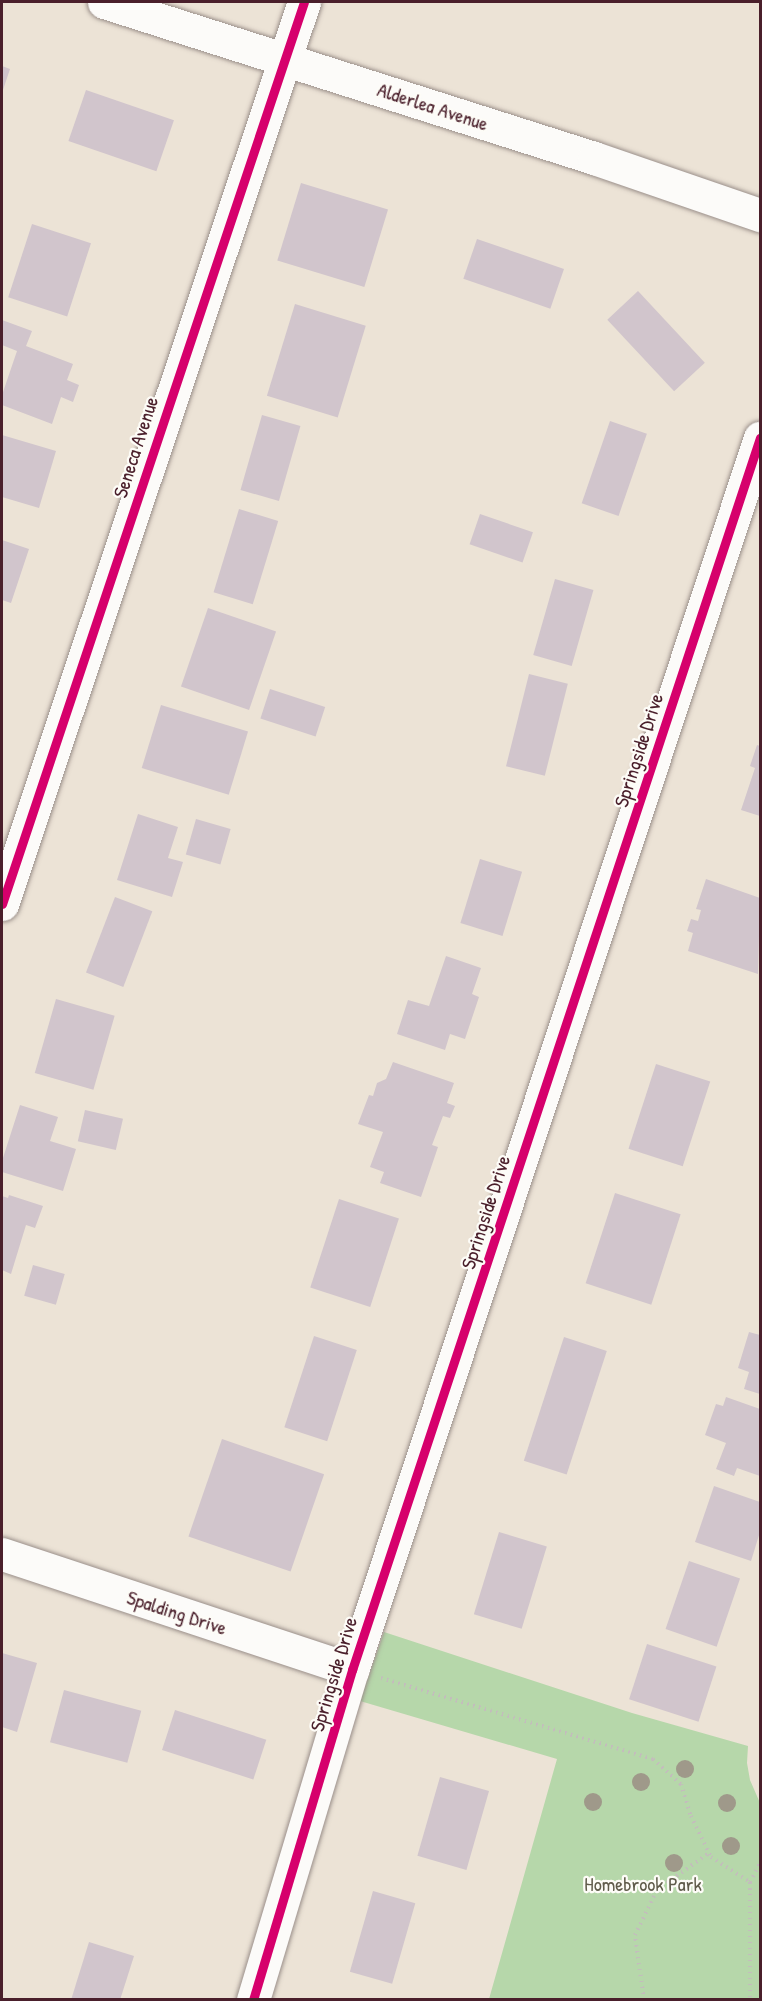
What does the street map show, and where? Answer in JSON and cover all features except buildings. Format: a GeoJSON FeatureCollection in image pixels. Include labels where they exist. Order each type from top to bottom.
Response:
{"type":"FeatureCollection","features":[{"type":"Feature","properties":{"kind":"street","name":"Alderlea Avenue"},"geometry":{"type":"LineString","coordinates":[[104,2],[594,158],[760,215]]}},
{"type":"Feature","properties":{"kind":"street","name":"Seneca Avenue"},"geometry":{"type":"LineString","coordinates":[[2,904],[304,2]]}},
{"type":"Feature","properties":{"kind":"street","name":"Springside Drive"},"geometry":{"type":"LineString","coordinates":[[252,2000],[352,1670],[760,438]]}},
{"type":"Feature","properties":{"kind":"street","name":"Spalding Drive"},"geometry":{"type":"LineString","coordinates":[[2,1554],[352,1670]]}},
{"type":"Feature","properties":{"kind":"path"},"geometry":{"type":"LineString","coordinates":[[352,1670],[653,1759],[681,1784],[691,1816],[709,1853],[750,1882]]}},
{"type":"Feature","properties":{"kind":"path"},"geometry":{"type":"LineString","coordinates":[[644,2000],[635,1935],[657,1890],[709,1853]]}},
{"type":"Feature","properties":{"kind":"path"},"geometry":{"type":"LineString","coordinates":[[750,2000],[750,1882],[760,1863]]}},
{"type":"Feature","properties":{"kind":"green space","name":"Homebrook Park"},"geometry":{"type":"Polygon","coordinates":[[[384,1632],[632,1713],[748,1746],[747,1763],[750,1780],[760,1803],[760,1999],[489,1999],[557,1759],[360,1701],[384,1632]]]}},
{"type":"Feature","properties":{"kind":"cycle path"},"geometry":{"type":"LineString","coordinates":[[2,904],[304,2]]}},
{"type":"Feature","properties":{"kind":"cycle path"},"geometry":{"type":"LineString","coordinates":[[253,2000],[352,1670],[760,438]]}}]}
